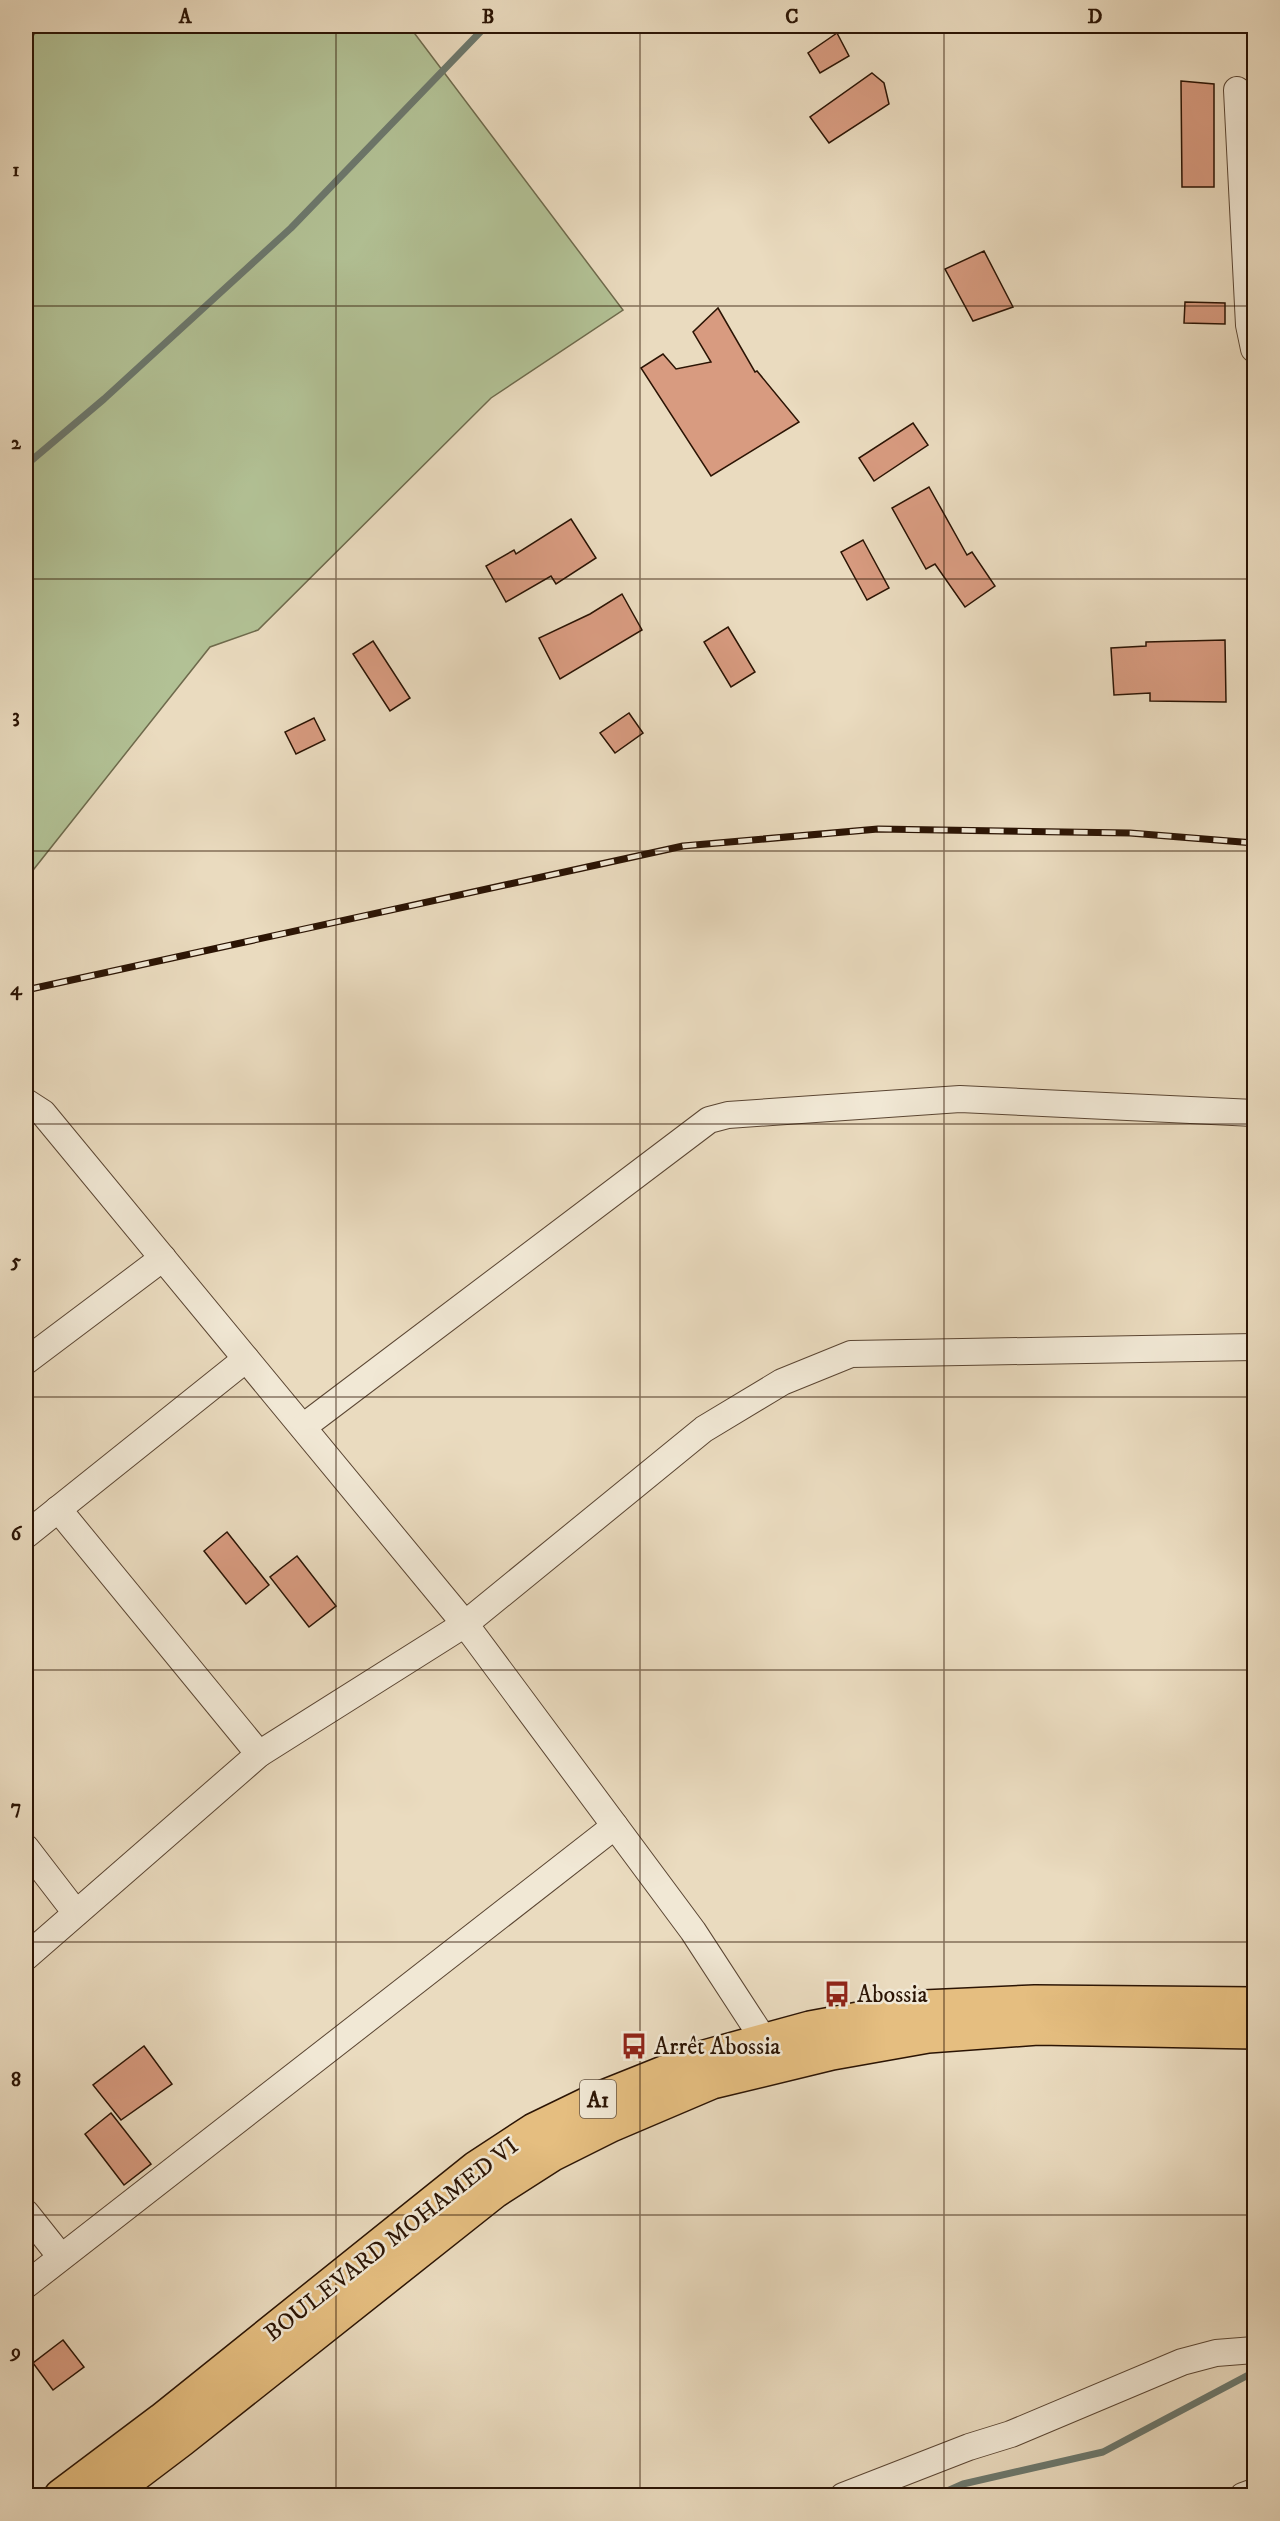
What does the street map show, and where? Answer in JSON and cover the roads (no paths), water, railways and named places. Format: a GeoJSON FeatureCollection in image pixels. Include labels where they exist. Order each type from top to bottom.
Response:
{"type":"FeatureCollection","features":[{"type":"Feature","properties":{"kind":"main road","name":"BOULEVARD MOHAMED VI"},"geometry":{"type":"LineString","coordinates":[[61,2496],[162,2420],[476,2168],[534,2130],[596,2100],[701,2058],[764,2040],[810,2028],[924,2007],[1035,2002],[1254,2004]]}},
{"type":"Feature","properties":{"kind":"main road","name":"BOULEVARD MOHAMED VI"},"geometry":{"type":"LineString","coordinates":[[107,2496],[495,2191],[551,2155],[611,2125],[712,2082],[832,2053],[928,2036],[1038,2028],[1254,2032]]}},
{"type":"Feature","properties":{"kind":"street"},"geometry":{"type":"LineString","coordinates":[[1237,90],[1249,325],[1254,349]]}},
{"type":"Feature","properties":{"kind":"street"},"geometry":{"type":"LineString","coordinates":[[303,1427],[709,1120],[728,1114],[960,1099],[1254,1113]]}},
{"type":"Feature","properties":{"kind":"street"},"geometry":{"type":"LineString","coordinates":[[26,1102],[43,1113],[465,1624],[693,1931],[764,2040]]}},
{"type":"Feature","properties":{"kind":"street"},"geometry":{"type":"LineString","coordinates":[[26,1361],[163,1258]]}},
{"type":"Feature","properties":{"kind":"street"},"geometry":{"type":"LineString","coordinates":[[26,1957],[259,1754],[465,1624],[704,1429],[782,1382],[851,1354],[1254,1347]]}},
{"type":"Feature","properties":{"kind":"street"},"geometry":{"type":"LineString","coordinates":[[26,1535],[246,1359]]}},
{"type":"Feature","properties":{"kind":"street"},"geometry":{"type":"LineString","coordinates":[[58,1509],[259,1754]]}},
{"type":"Feature","properties":{"kind":"street"},"geometry":{"type":"LineString","coordinates":[[26,2285],[615,1826]]}},
{"type":"Feature","properties":{"kind":"street"},"geometry":{"type":"LineString","coordinates":[[26,1848],[76,1913]]}},
{"type":"Feature","properties":{"kind":"street"},"geometry":{"type":"LineString","coordinates":[[26,2213],[61,2258]]}},
{"type":"Feature","properties":{"kind":"street"},"geometry":{"type":"LineString","coordinates":[[843,2496],[969,2447],[1011,2434],[1172,2366],[1216,2353],[1254,2350]]}},
{"type":"Feature","properties":{"kind":"street"},"geometry":{"type":"LineString","coordinates":[[1243,2496],[1254,2492]]}},
{"type":"Feature","properties":{"kind":"waterway"},"geometry":{"type":"LineString","coordinates":[[26,465],[104,399],[291,228],[486,26]]}},
{"type":"Feature","properties":{"kind":"waterway"},"geometry":{"type":"LineString","coordinates":[[936,2496],[963,2484],[1103,2452],[1254,2372]]}},
{"type":"Feature","properties":{"kind":"railway"},"geometry":{"type":"LineString","coordinates":[[26,990],[683,846],[878,829],[1130,833],[1254,843]]}},
{"type":"Feature","properties":{"kind":"place","name":"Abossia"},"geometry":{"type":"Point","coordinates":[837,1994]}},
{"type":"Feature","properties":{"kind":"place","name":"Arrêt Abossia"},"geometry":{"type":"Point","coordinates":[634,2046]}}]}
